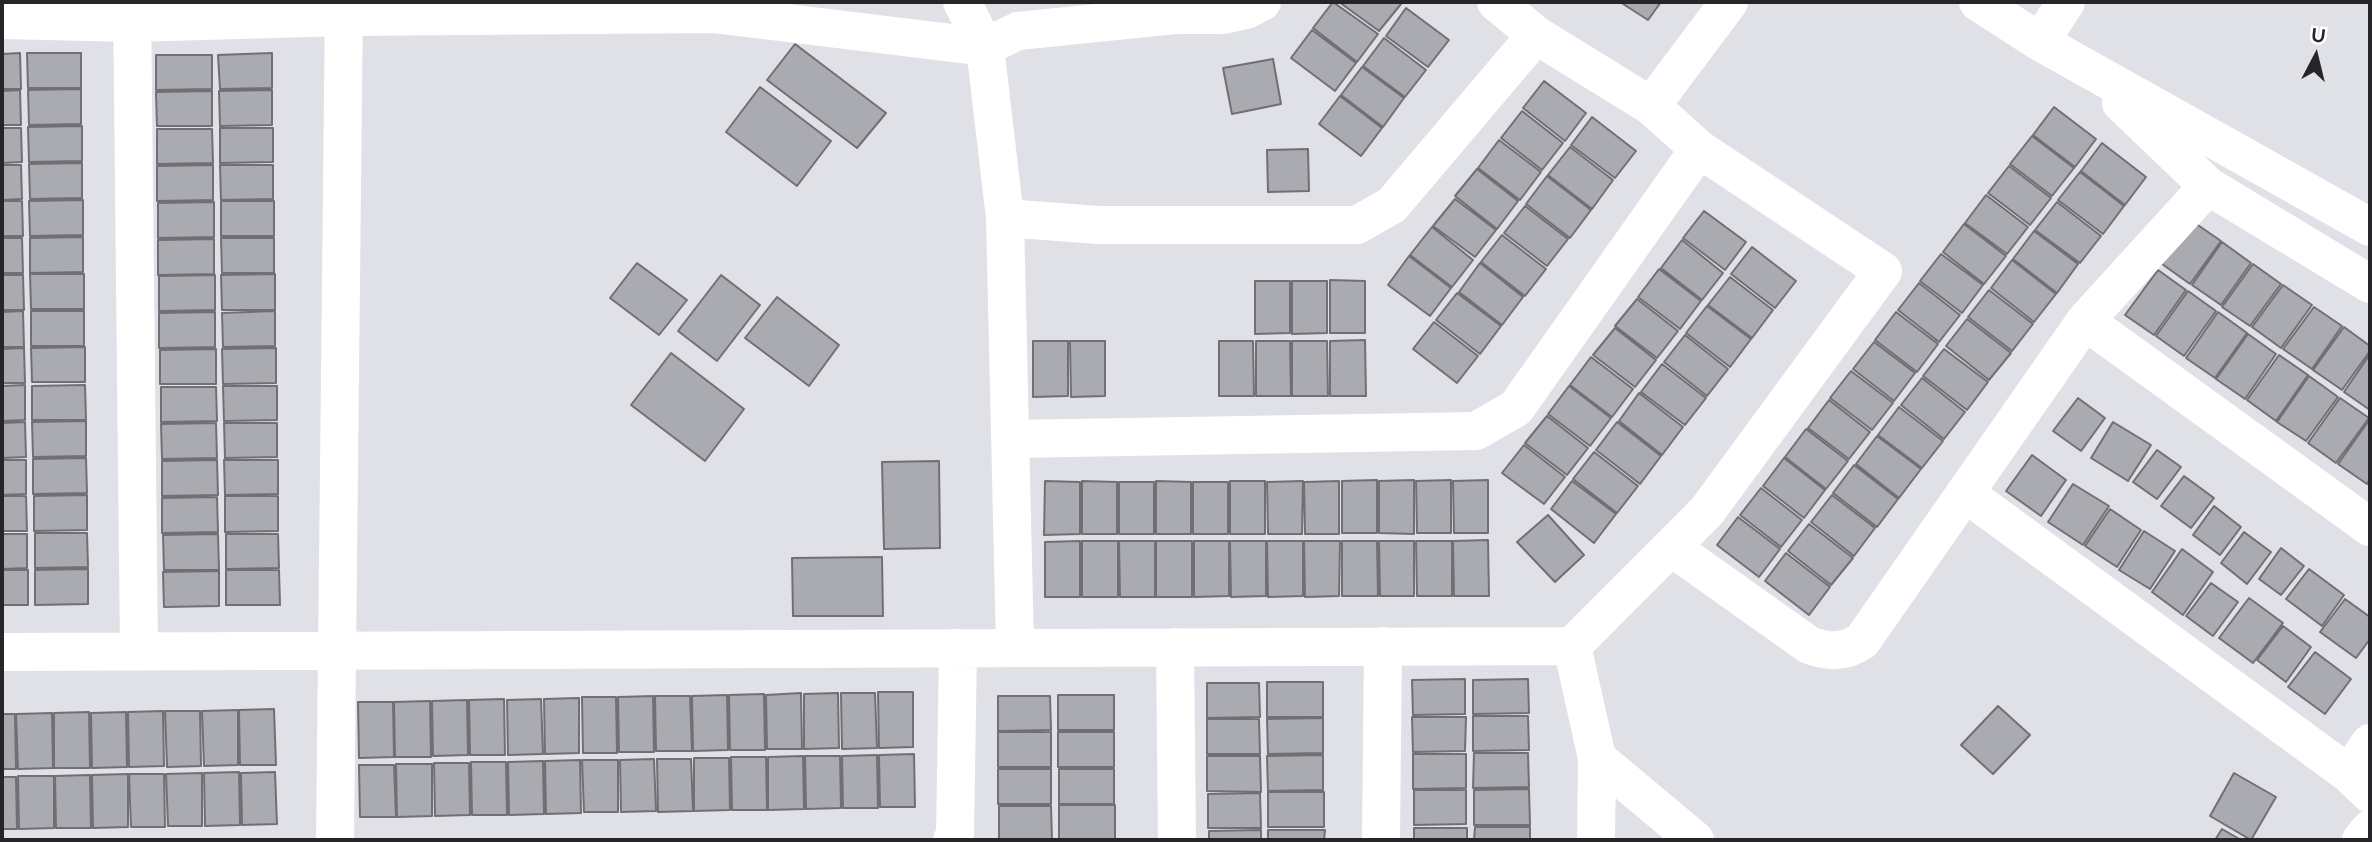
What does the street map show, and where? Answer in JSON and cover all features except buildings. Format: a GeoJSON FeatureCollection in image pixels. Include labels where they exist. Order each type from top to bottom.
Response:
{"type":"FeatureCollection","features":[{"type":"Feature","properties":{"kind":"street"},"geometry":{"type":"LineString","coordinates":[[962,2],[985,47],[1005,218],[1015,647]]}},
{"type":"Feature","properties":{"kind":"street"},"geometry":{"type":"LineString","coordinates":[[2,20],[133,12],[711,8],[985,47],[1018,31],[1172,8],[1223,15],[1246,10],[1262,2]]}},
{"type":"Feature","properties":{"kind":"street"},"geometry":{"type":"LineString","coordinates":[[2,652],[1572,646],[1707,511],[1883,271],[1699,149],[1651,106],[1536,35],[1496,2]]}},
{"type":"Feature","properties":{"kind":"street"},"geometry":{"type":"LineString","coordinates":[[1651,106],[1729,2]]}},
{"type":"Feature","properties":{"kind":"street"},"geometry":{"type":"LineString","coordinates":[[1979,2],[2040,42],[2370,227]]}},
{"type":"Feature","properties":{"kind":"street"},"geometry":{"type":"LineString","coordinates":[[2040,42],[2066,2]]}},
{"type":"Feature","properties":{"kind":"street"},"geometry":{"type":"LineString","coordinates":[[335,840],[344,9]]}},
{"type":"Feature","properties":{"kind":"street"},"geometry":{"type":"LineString","coordinates":[[133,12],[139,652]]}},
{"type":"Feature","properties":{"kind":"street"},"geometry":{"type":"LineString","coordinates":[[1005,218],[1098,225],[1357,225],[1392,205],[1536,35]]}},
{"type":"Feature","properties":{"kind":"street"},"geometry":{"type":"LineString","coordinates":[[2081,65],[2208,186],[2370,284]]}},
{"type":"Feature","properties":{"kind":"street"},"geometry":{"type":"LineString","coordinates":[[1011,439],[1476,431],[1516,408],[1699,149]]}},
{"type":"Feature","properties":{"kind":"street"},"geometry":{"type":"LineString","coordinates":[[1671,547],[1810,645],[1834,651],[1847,649],[1862,641],[2085,321],[2208,186]]}},
{"type":"Feature","properties":{"kind":"street"},"geometry":{"type":"LineString","coordinates":[[2085,321],[2370,527]]}},
{"type":"Feature","properties":{"kind":"street"},"geometry":{"type":"LineString","coordinates":[[1965,493],[2360,784],[2370,743]]}},
{"type":"Feature","properties":{"kind":"street"},"geometry":{"type":"LineString","coordinates":[[1381,840],[1383,646]]}},
{"type":"Feature","properties":{"kind":"street"},"geometry":{"type":"LineString","coordinates":[[1572,646],[1597,758],[1595,840]]}},
{"type":"Feature","properties":{"kind":"street"},"geometry":{"type":"LineString","coordinates":[[1175,647],[1177,840]]}},
{"type":"Feature","properties":{"kind":"street"},"geometry":{"type":"LineString","coordinates":[[952,840],[955,835],[958,648]]}},
{"type":"Feature","properties":{"kind":"street"},"geometry":{"type":"LineString","coordinates":[[1597,758],[1695,840]]}},
{"type":"Feature","properties":{"kind":"street"},"geometry":{"type":"LineString","coordinates":[[2361,840],[2370,829]]}}]}
